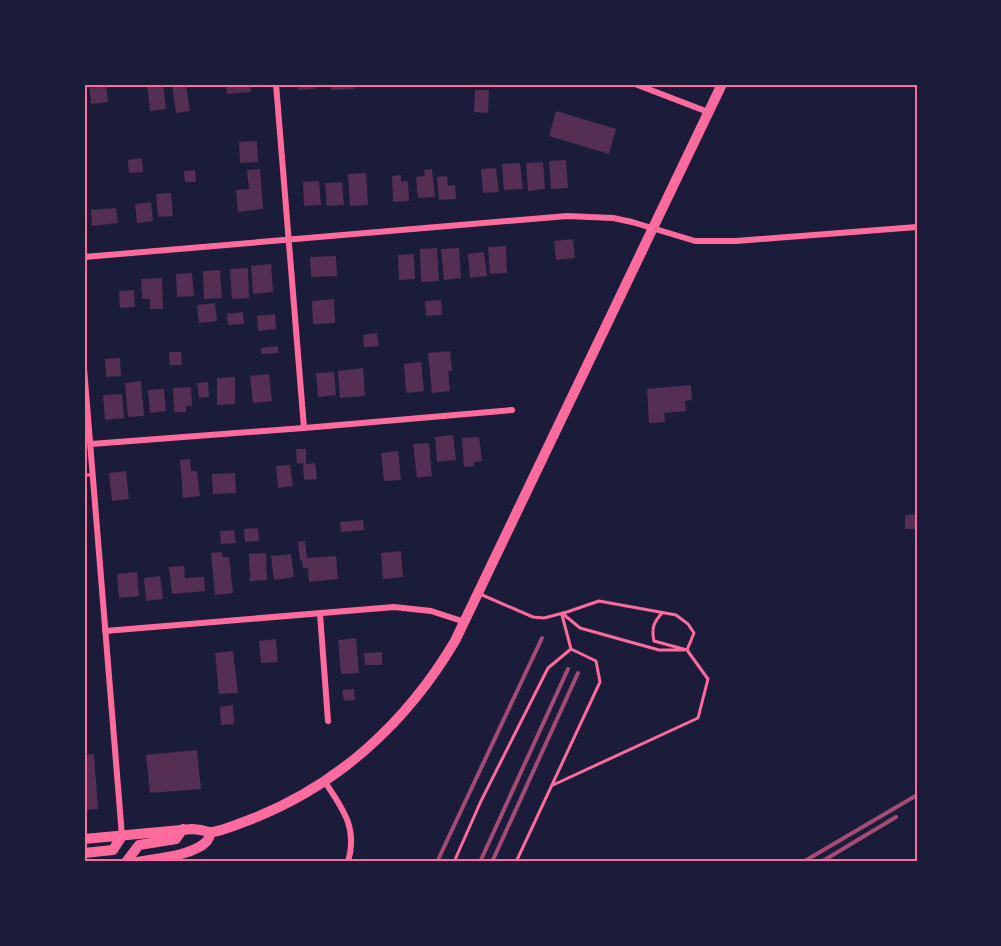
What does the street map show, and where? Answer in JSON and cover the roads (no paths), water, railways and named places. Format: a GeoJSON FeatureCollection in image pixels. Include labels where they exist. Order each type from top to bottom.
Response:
{"type":"FeatureCollection","features":[{"type":"Feature","properties":{"kind":"main road"},"geometry":{"type":"LineString","coordinates":[[84,839],[183,829],[199,829],[211,833],[258,816],[325,782],[381,737],[398,720],[443,662],[465,622],[722,84]]}},
{"type":"Feature","properties":{"kind":"main road"},"geometry":{"type":"LineString","coordinates":[[126,862],[140,845],[176,839],[183,829]]}},
{"type":"Feature","properties":{"kind":"main road"},"geometry":{"type":"LineString","coordinates":[[138,862],[181,854],[194,849],[207,841],[211,833]]}},
{"type":"Feature","properties":{"kind":"main road"},"geometry":{"type":"LineString","coordinates":[[84,853],[113,850],[122,836]]}},
{"type":"Feature","properties":{"kind":"street"},"geometry":{"type":"LineString","coordinates":[[276,84],[304,428]]}},
{"type":"Feature","properties":{"kind":"street"},"geometry":{"type":"LineString","coordinates":[[635,84],[708,112]]}},
{"type":"Feature","properties":{"kind":"street"},"geometry":{"type":"LineString","coordinates":[[84,257],[567,216],[613,218],[695,241],[736,241],[917,227]]}},
{"type":"Feature","properties":{"kind":"street"},"geometry":{"type":"LineString","coordinates":[[84,368],[122,836]]}},
{"type":"Feature","properties":{"kind":"street"},"geometry":{"type":"LineString","coordinates":[[91,444],[512,410]]}},
{"type":"Feature","properties":{"kind":"street"},"geometry":{"type":"LineString","coordinates":[[105,631],[394,607],[431,611],[465,622]]}},
{"type":"Feature","properties":{"kind":"street"},"geometry":{"type":"LineString","coordinates":[[320,614],[328,721]]}},
{"type":"Feature","properties":{"kind":"street"},"geometry":{"type":"LineString","coordinates":[[325,782],[346,814],[350,827],[351,842],[348,862]]}},
{"type":"Feature","properties":{"kind":"lane"},"geometry":{"type":"LineString","coordinates":[[84,475],[93,474]]}},
{"type":"Feature","properties":{"kind":"lane"},"geometry":{"type":"LineString","coordinates":[[478,593],[533,617],[544,618],[599,601],[676,615],[688,624],[694,633],[687,650]]}},
{"type":"Feature","properties":{"kind":"lane"},"geometry":{"type":"LineString","coordinates":[[562,613],[571,650]]}},
{"type":"Feature","properties":{"kind":"lane"},"geometry":{"type":"LineString","coordinates":[[562,613],[580,628],[659,650],[687,650]]}},
{"type":"Feature","properties":{"kind":"lane"},"geometry":{"type":"LineString","coordinates":[[552,785],[698,717],[708,680],[687,650],[654,640],[652,632],[654,621],[662,613]]}},
{"type":"Feature","properties":{"kind":"lane"},"geometry":{"type":"LineString","coordinates":[[516,862],[600,682],[596,661],[571,650]]}},
{"type":"Feature","properties":{"kind":"lane"},"geometry":{"type":"LineString","coordinates":[[454,862],[481,801],[548,668],[571,650]]}},
{"type":"Feature","properties":{"kind":"railway"},"geometry":{"type":"LineString","coordinates":[[437,862],[542,638]]}},
{"type":"Feature","properties":{"kind":"railway"},"geometry":{"type":"LineString","coordinates":[[480,862],[568,669]]}},
{"type":"Feature","properties":{"kind":"railway"},"geometry":{"type":"LineString","coordinates":[[492,862],[578,673]]}},
{"type":"Feature","properties":{"kind":"railway"},"geometry":{"type":"LineString","coordinates":[[803,862],[917,795]]}},
{"type":"Feature","properties":{"kind":"railway"},"geometry":{"type":"LineString","coordinates":[[821,862],[896,817]]}}]}
